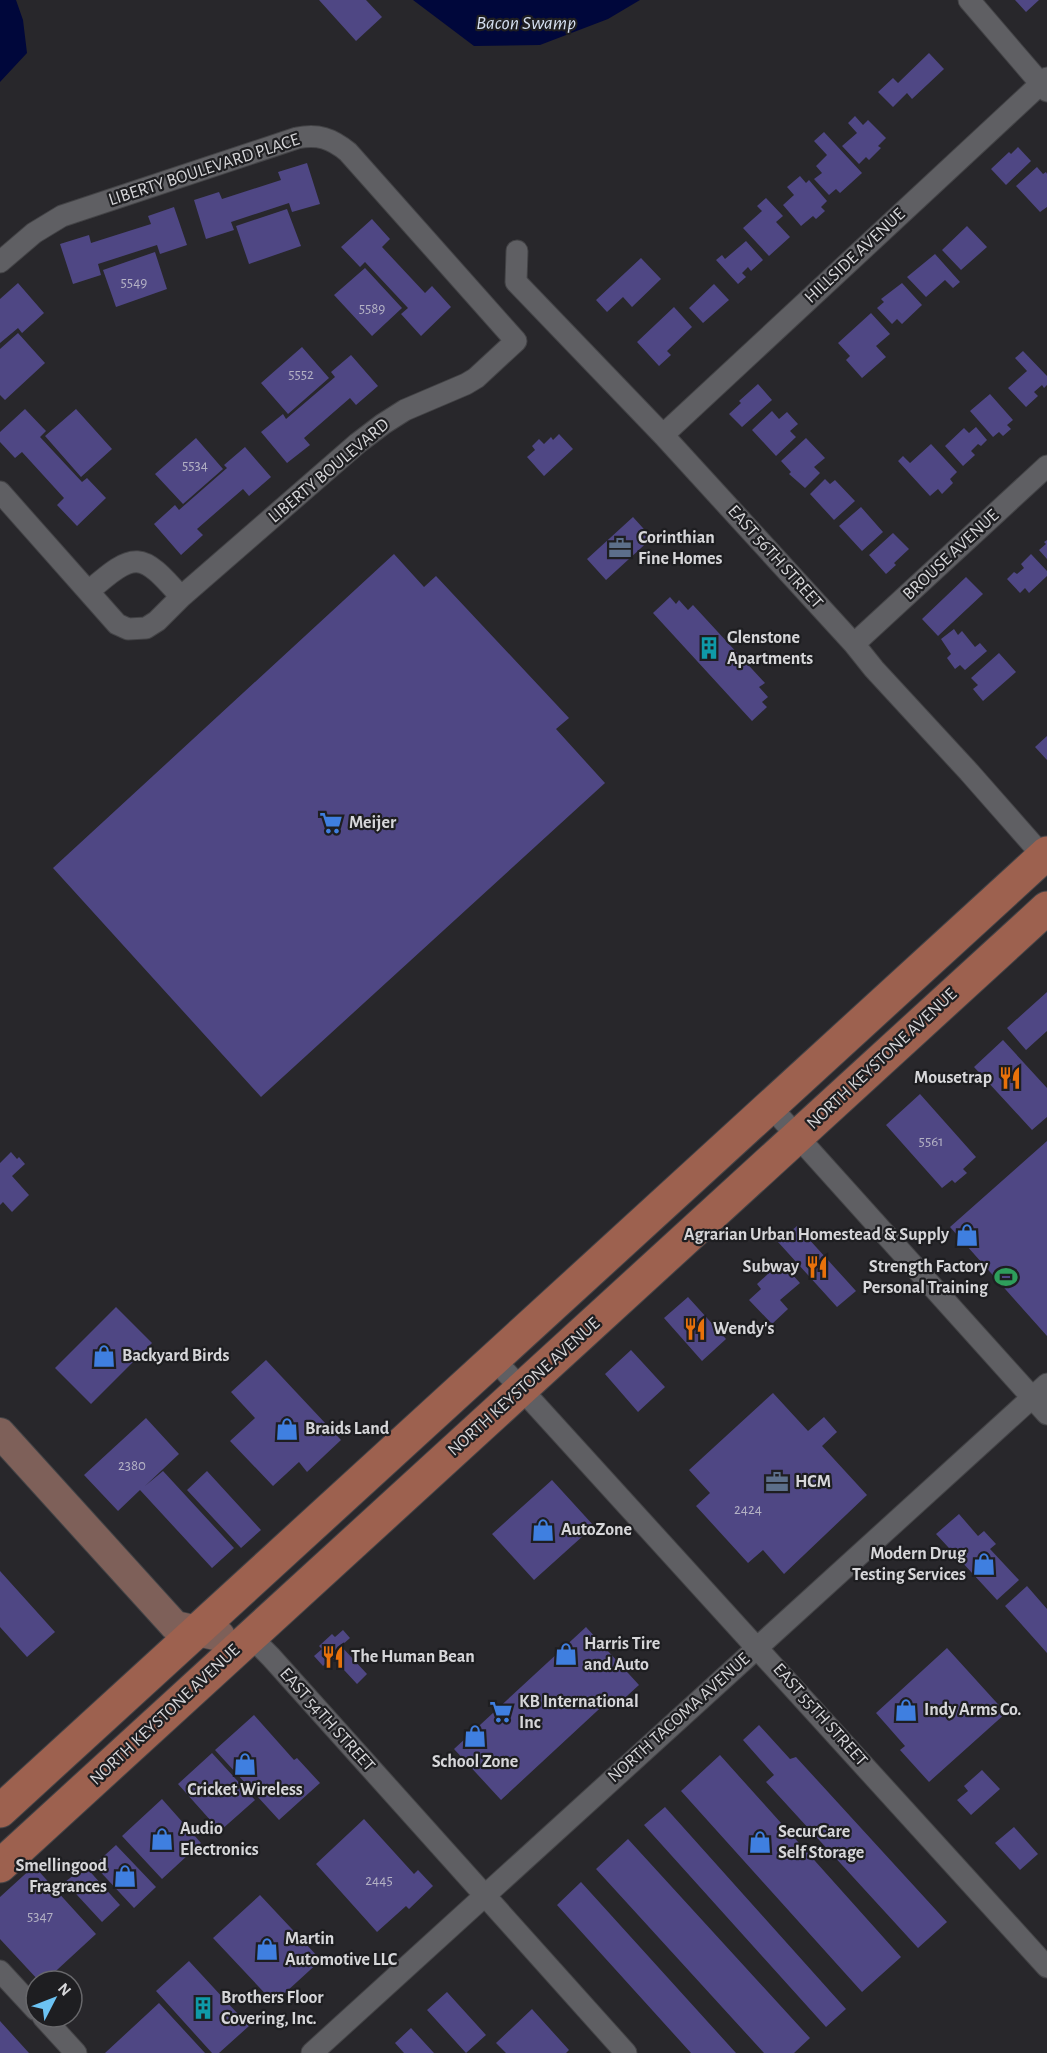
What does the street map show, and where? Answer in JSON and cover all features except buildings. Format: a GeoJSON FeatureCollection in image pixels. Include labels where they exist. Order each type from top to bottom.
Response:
{"type":"FeatureCollection","features":[{"type":"Feature","properties":{"kind":"main road","name":"NORTH KEYSTONE AVENUE"},"geometry":{"type":"LineString","coordinates":[[0,1866],[220,1636],[494,1359],[1046,857]]}},
{"type":"Feature","properties":{"kind":"main road","name":"NORTH KEYSTONE AVENUE"},"geometry":{"type":"LineString","coordinates":[[0,1810],[220,1636],[522,1388],[1047,908]]}},
{"type":"Feature","properties":{"kind":"street"},"geometry":{"type":"LineString","coordinates":[[969,0],[1045,84]]}},
{"type":"Feature","properties":{"kind":"street","name":"HILLSIDE AVENUE"},"geometry":{"type":"LineString","coordinates":[[663,435],[1045,84]]}},
{"type":"Feature","properties":{"kind":"street","name":"LIBERTY BOULEVARD PLACE"},"geometry":{"type":"LineString","coordinates":[[0,262],[34,233],[52,221],[71,213],[297,138],[318,136],[333,141],[348,152],[516,341]]}},
{"type":"Feature","properties":{"kind":"street","name":"EAST 56TH STREET"},"geometry":{"type":"LineString","coordinates":[[517,251],[516,282],[663,435],[1046,857]]}},
{"type":"Feature","properties":{"kind":"street","name":"LIBERTY BOULEVARD"},"geometry":{"type":"LineString","coordinates":[[0,492],[89,591],[112,621],[128,629],[141,629],[151,625],[366,436],[405,410],[456,389],[476,378],[516,341]]}},
{"type":"Feature","properties":{"kind":"street","name":"BROUSE AVENUE"},"geometry":{"type":"LineString","coordinates":[[854,644],[1047,466]]}},
{"type":"Feature","properties":{"kind":"street"},"geometry":{"type":"LineString","coordinates":[[89,591],[116,568],[125,563],[141,562],[157,570],[181,597]]}},
{"type":"Feature","properties":{"kind":"street"},"geometry":{"type":"LineString","coordinates":[[770,1106],[1040,1391],[1047,1414]]}},
{"type":"Feature","properties":{"kind":"street","name":"EAST 55TH STREET"},"geometry":{"type":"LineString","coordinates":[[494,1359],[1047,1967]]}},
{"type":"Feature","properties":{"kind":"street","name":"NORTH TACOMA AVENUE"},"geometry":{"type":"LineString","coordinates":[[312,2053],[1040,1391]]}},
{"type":"Feature","properties":{"kind":"street","name":"EAST 54TH STREET"},"geometry":{"type":"LineString","coordinates":[[0,1433],[175,1626],[259,1645],[626,2053]]}},
{"type":"Feature","properties":{"kind":"street"},"geometry":{"type":"LineString","coordinates":[[0,1971],[24,1997]]}},
{"type":"Feature","properties":{"kind":"street"},"geometry":{"type":"LineString","coordinates":[[54,2029],[76,2053]]}},
{"type":"Feature","properties":{"kind":"water"},"geometry":{"type":"Polygon","coordinates":[[[0,0],[16,0],[23,20],[27,53],[0,82],[0,0]]]}},
{"type":"Feature","properties":{"kind":"water","name":"Bacon Swamp"},"geometry":{"type":"Polygon","coordinates":[[[413,0],[640,0],[608,19],[540,45],[474,46],[413,0]]]}},
{"type":"Feature","properties":{"kind":"place","name":"Corinthian Fine Homes"},"geometry":{"type":"Point","coordinates":[620,548]}},
{"type":"Feature","properties":{"kind":"place","name":"Glenstone Apartments"},"geometry":{"type":"Point","coordinates":[709,648]}},
{"type":"Feature","properties":{"kind":"place","name":"Meijer"},"geometry":{"type":"Point","coordinates":[331,823]}},
{"type":"Feature","properties":{"kind":"place","name":"Mousetrap"},"geometry":{"type":"Point","coordinates":[1010,1078]}},
{"type":"Feature","properties":{"kind":"place","name":"Agrarian Urban Homestead & Supply"},"geometry":{"type":"Point","coordinates":[967,1235]}},
{"type":"Feature","properties":{"kind":"place","name":"Subway"},"geometry":{"type":"Point","coordinates":[817,1267]}},
{"type":"Feature","properties":{"kind":"place","name":"Strength Factory Personal Training"},"geometry":{"type":"Point","coordinates":[1006,1277]}},
{"type":"Feature","properties":{"kind":"place","name":"Wendy's"},"geometry":{"type":"Point","coordinates":[695,1329]}},
{"type":"Feature","properties":{"kind":"place","name":"Backyard Birds"},"geometry":{"type":"Point","coordinates":[104,1356]}},
{"type":"Feature","properties":{"kind":"place","name":"Braids Land"},"geometry":{"type":"Point","coordinates":[287,1429]}},
{"type":"Feature","properties":{"kind":"place","name":"HCM"},"geometry":{"type":"Point","coordinates":[777,1482]}},
{"type":"Feature","properties":{"kind":"place","name":"AutoZone"},"geometry":{"type":"Point","coordinates":[543,1530]}},
{"type":"Feature","properties":{"kind":"place","name":"Modern Drug Testing Services"},"geometry":{"type":"Point","coordinates":[984,1564]}},
{"type":"Feature","properties":{"kind":"place","name":"Harris Tire and Auto"},"geometry":{"type":"Point","coordinates":[566,1654]}},
{"type":"Feature","properties":{"kind":"place","name":"The Human Bean"},"geometry":{"type":"Point","coordinates":[333,1657]}},
{"type":"Feature","properties":{"kind":"place","name":"Indy Arms Co."},"geometry":{"type":"Point","coordinates":[906,1710]}},
{"type":"Feature","properties":{"kind":"place","name":"KB International Inc"},"geometry":{"type":"Point","coordinates":[501,1712]}},
{"type":"Feature","properties":{"kind":"place","name":"School Zone"},"geometry":{"type":"Point","coordinates":[475,1736]}},
{"type":"Feature","properties":{"kind":"place","name":"Cricket Wireless"},"geometry":{"type":"Point","coordinates":[245,1764]}},
{"type":"Feature","properties":{"kind":"place","name":"Audio Electronics"},"geometry":{"type":"Point","coordinates":[162,1839]}},
{"type":"Feature","properties":{"kind":"place","name":"SecurCare Self Storage"},"geometry":{"type":"Point","coordinates":[760,1842]}},
{"type":"Feature","properties":{"kind":"place","name":"Smellingood Fragrances"},"geometry":{"type":"Point","coordinates":[125,1876]}},
{"type":"Feature","properties":{"kind":"place","name":"Martin Automotive LLC"},"geometry":{"type":"Point","coordinates":[267,1949]}},
{"type":"Feature","properties":{"kind":"place","name":"Brothers Floor Covering, Inc."},"geometry":{"type":"Point","coordinates":[203,2008]}}]}
